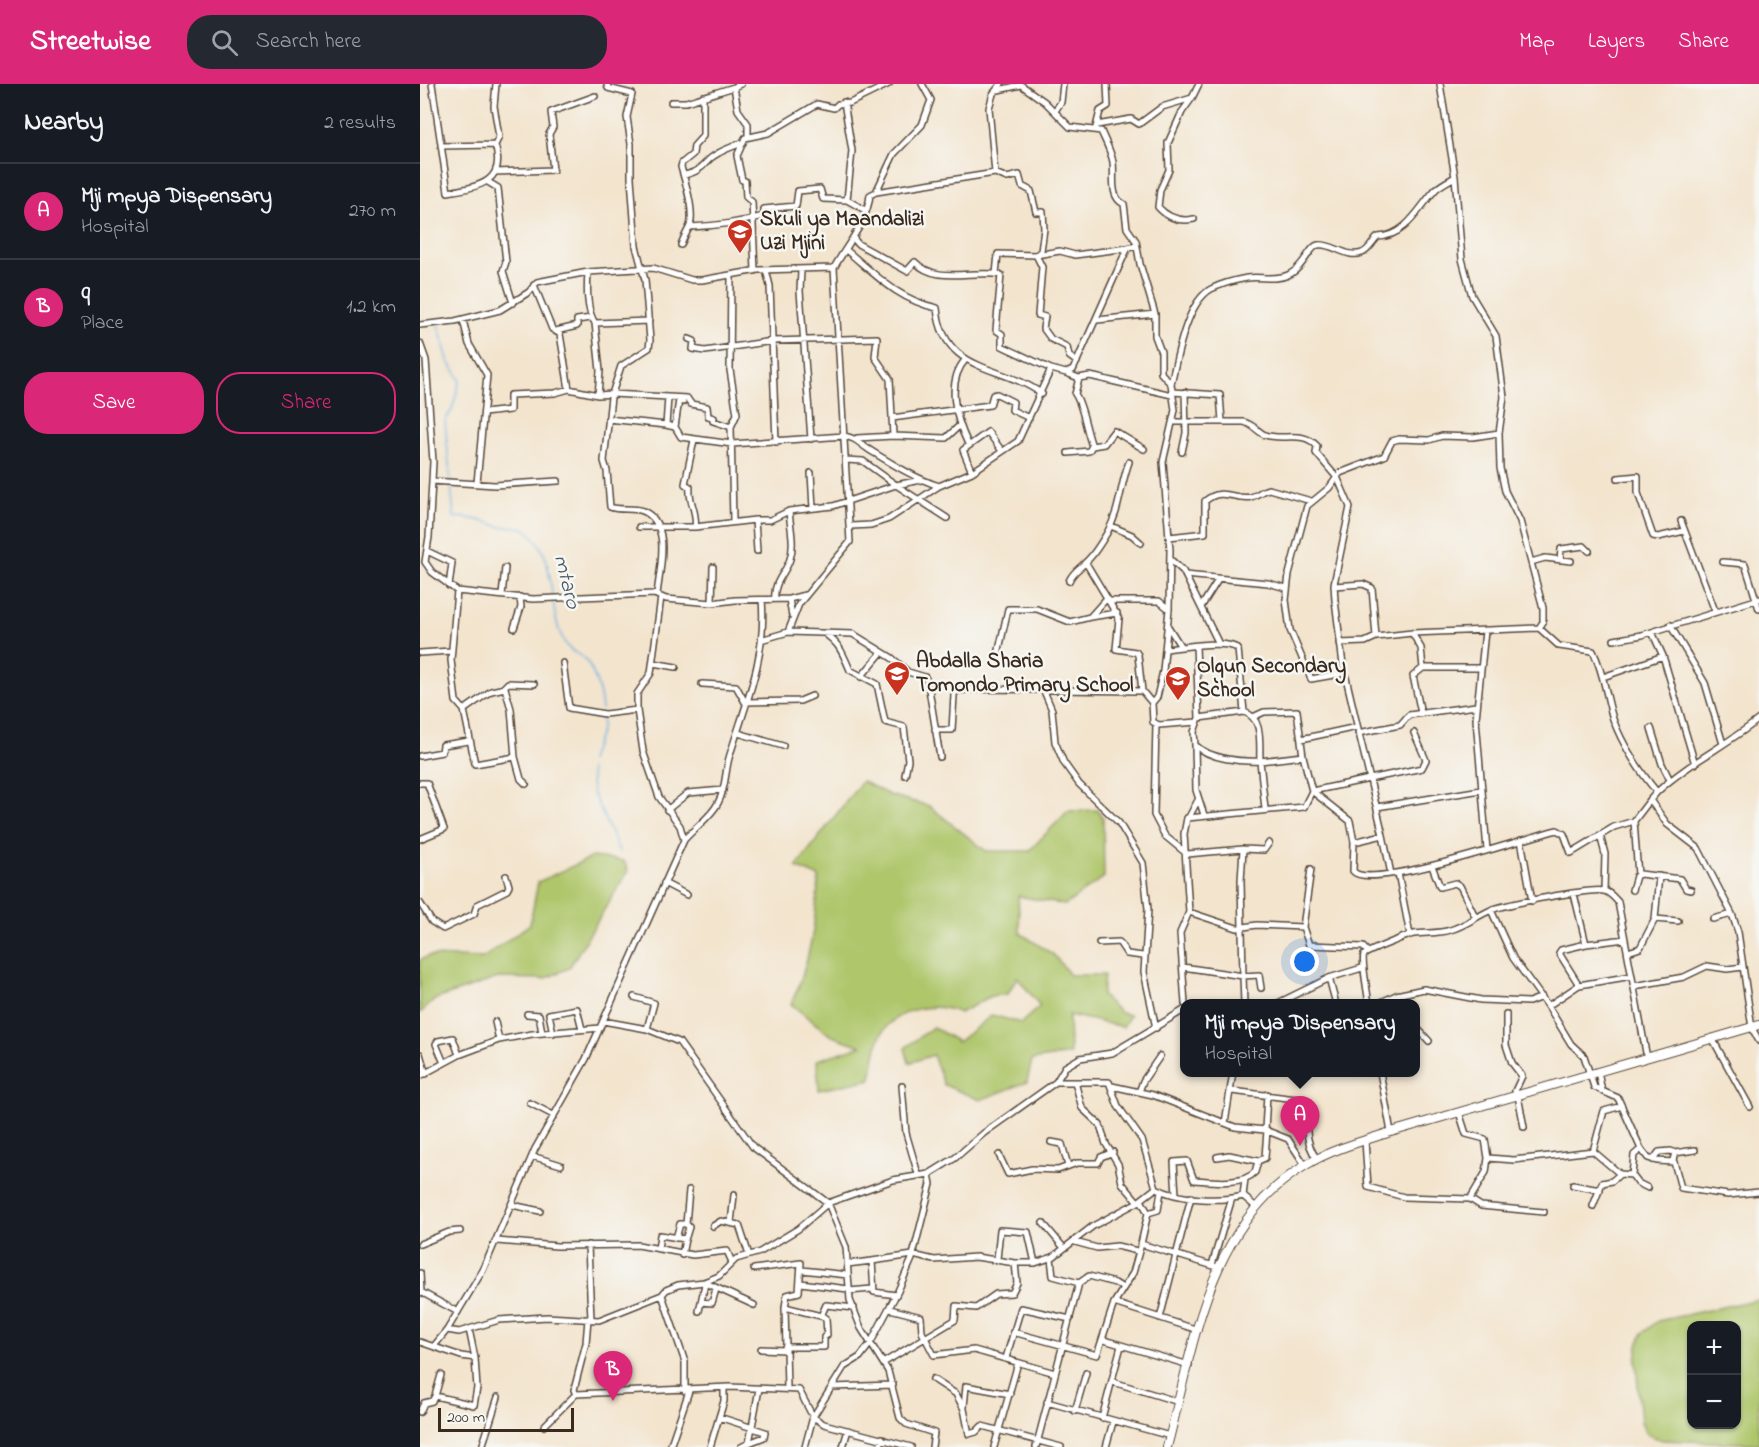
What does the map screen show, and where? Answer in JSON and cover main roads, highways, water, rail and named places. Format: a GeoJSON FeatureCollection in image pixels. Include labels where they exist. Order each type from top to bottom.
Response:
{"type":"FeatureCollection","features":[{"type":"Feature","properties":{"kind":"main road"},"geometry":{"type":"LineString","coordinates":[[1167,1447],[1214,1266],[1256,1207],[1276,1187],[1305,1165],[1365,1140],[1755,1026]]}},
{"type":"Feature","properties":{"kind":"waterway","name":"mtaro"},"geometry":{"type":"LineString","coordinates":[[438,324],[448,360],[460,380],[452,410],[445,421],[454,517],[501,527],[522,528],[536,540],[544,553],[548,568],[560,632],[567,646],[589,664],[597,684],[602,710]]}},
{"type":"Feature","properties":{"kind":"waterway","name":"mtaro"},"geometry":{"type":"LineString","coordinates":[[590,762],[601,729],[602,715]]}},
{"type":"Feature","properties":{"kind":"waterway","name":"mtaro"},"geometry":{"type":"LineString","coordinates":[[590,769],[592,791],[619,851]]}},
{"type":"Feature","properties":{"kind":"place","name":"Skuli ya Maandalizi Uzi Mjini"},"geometry":{"type":"Point","coordinates":[740,255]}},
{"type":"Feature","properties":{"kind":"place","name":"Abdalla Sharia Tomondo Primary School"},"geometry":{"type":"Point","coordinates":[897,697]}},
{"type":"Feature","properties":{"kind":"place","name":"Olgun Secondary School"},"geometry":{"type":"Point","coordinates":[1178,702]}},
{"type":"Feature","properties":{"kind":"place","name":"Mji mpya Dispensary"},"geometry":{"type":"Point","coordinates":[1300,1146]}},
{"type":"Feature","properties":{"kind":"place","name":"q"},"geometry":{"type":"Point","coordinates":[613,1401]}}]}
